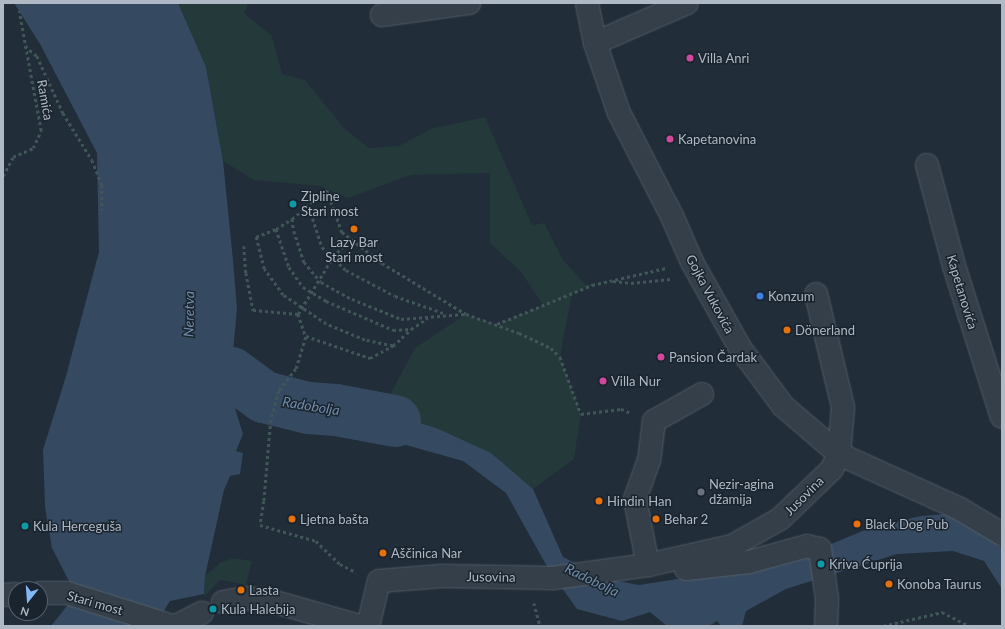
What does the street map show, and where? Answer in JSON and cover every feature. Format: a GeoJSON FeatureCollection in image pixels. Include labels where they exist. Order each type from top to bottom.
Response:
{"type":"FeatureCollection","features":[{"type":"Feature","properties":{"kind":"street"},"geometry":{"type":"LineString","coordinates":[[382,15],[470,3]]}},
{"type":"Feature","properties":{"kind":"street","name":"Gojka Vukovića"},"geometry":{"type":"LineString","coordinates":[[588,3],[596,43],[618,113],[672,216],[697,270],[740,348],[783,406],[839,454],[960,509],[1002,534]]}},
{"type":"Feature","properties":{"kind":"street"},"geometry":{"type":"LineString","coordinates":[[596,43],[687,3]]}},
{"type":"Feature","properties":{"kind":"street","name":"Kapetanovića"},"geometry":{"type":"LineString","coordinates":[[926,165],[954,266],[1002,417]]}},
{"type":"Feature","properties":{"kind":"street"},"geometry":{"type":"LineString","coordinates":[[816,294],[843,407],[839,454]]}},
{"type":"Feature","properties":{"kind":"street"},"geometry":{"type":"LineString","coordinates":[[702,394],[654,421],[649,460],[635,499],[657,563],[680,569],[700,569],[749,562],[807,546],[820,550],[827,599],[826,626]]}},
{"type":"Feature","properties":{"kind":"street","name":"Jusovina"},"geometry":{"type":"LineString","coordinates":[[368,626],[379,581],[442,576],[553,578],[607,572],[657,563],[732,546],[780,519],[832,469],[839,454]]}},
{"type":"Feature","properties":{"kind":"street","name":"Stari most"},"geometry":{"type":"LineString","coordinates":[[48,593],[68,594],[172,626]]}},
{"type":"Feature","properties":{"kind":"street"},"geometry":{"type":"LineString","coordinates":[[224,602],[245,598],[276,602],[360,626]]}},
{"type":"Feature","properties":{"kind":"street"},"geometry":{"type":"LineString","coordinates":[[176,626],[202,613]]}},
{"type":"Feature","properties":{"kind":"path","name":"Ramića"},"geometry":{"type":"LineString","coordinates":[[3,176],[13,158],[33,148],[41,132],[19,11]]}},
{"type":"Feature","properties":{"kind":"path"},"geometry":{"type":"LineString","coordinates":[[25,46],[37,56],[63,113],[92,160],[102,185],[102,210]]}},
{"type":"Feature","properties":{"kind":"path"},"geometry":{"type":"LineString","coordinates":[[393,346],[365,340],[326,324],[283,296],[264,269],[256,237],[276,229],[292,219],[327,190],[342,232],[382,263],[466,314],[497,324],[551,348],[560,357],[581,414],[620,409],[654,421]]}},
{"type":"Feature","properties":{"kind":"path"},"geometry":{"type":"LineString","coordinates":[[309,206],[322,247],[346,270],[395,296],[447,314]]}},
{"type":"Feature","properties":{"kind":"path"},"geometry":{"type":"LineString","coordinates":[[292,219],[294,231],[304,262],[319,279],[352,299],[401,319],[447,314],[466,314]]}},
{"type":"Feature","properties":{"kind":"path"},"geometry":{"type":"LineString","coordinates":[[276,229],[289,267],[303,287],[326,301],[393,330],[411,329]]}},
{"type":"Feature","properties":{"kind":"path"},"geometry":{"type":"LineString","coordinates":[[298,314],[333,257],[350,239]]}},
{"type":"Feature","properties":{"kind":"path"},"geometry":{"type":"LineString","coordinates":[[244,246],[246,273],[253,310],[298,314]]}},
{"type":"Feature","properties":{"kind":"path"},"geometry":{"type":"LineString","coordinates":[[497,324],[592,286],[613,280],[697,270]]}},
{"type":"Feature","properties":{"kind":"path"},"geometry":{"type":"LineString","coordinates":[[613,280],[631,284],[660,282],[680,277],[697,270]]}},
{"type":"Feature","properties":{"kind":"path"},"geometry":{"type":"LineString","coordinates":[[298,314],[305,336],[296,369],[280,391],[271,420],[264,501],[260,525],[316,541],[340,564],[355,572]]}},
{"type":"Feature","properties":{"kind":"path"},"geometry":{"type":"LineString","coordinates":[[305,336],[370,358],[393,346],[411,329],[428,317]]}},
{"type":"Feature","properties":{"kind":"path"},"geometry":{"type":"LineString","coordinates":[[883,626],[942,612],[970,626]]}},
{"type":"Feature","properties":{"kind":"green space"},"geometry":{"type":"Polygon","coordinates":[[[178,3],[248,3],[244,13],[272,36],[282,74],[305,80],[344,128],[369,148],[399,146],[430,129],[485,117],[532,225],[544,223],[563,260],[585,284],[592,285],[572,294],[560,357],[581,414],[574,459],[533,489],[491,453],[393,415],[361,413],[324,404],[325,401],[386,402],[415,348],[466,314],[497,324],[543,305],[521,272],[490,243],[490,173],[411,175],[348,198],[320,186],[254,180],[223,161],[206,67],[178,3]]]}},
{"type":"Feature","properties":{"kind":"green space"},"geometry":{"type":"Polygon","coordinates":[[[234,558],[252,561],[246,585],[220,580],[204,597],[205,576],[221,562],[234,558]]]}},
{"type":"Feature","properties":{"kind":"water","name":"Neretva"},"geometry":{"type":"Polygon","coordinates":[[[14,3],[178,3],[206,67],[223,161],[233,260],[237,309],[231,373],[240,386],[233,402],[243,434],[236,451],[243,453],[240,474],[230,476],[224,490],[205,576],[204,594],[170,601],[155,626],[51,626],[67,606],[70,583],[52,548],[45,507],[43,450],[66,376],[99,252],[97,153],[40,44],[14,3]]]}},
{"type":"Feature","properties":{"kind":"water"},"geometry":{"type":"Polygon","coordinates":[[[324,404],[361,413],[393,415],[436,428],[491,453],[533,489],[563,557],[608,579],[639,585],[697,576],[824,547],[872,527],[921,516],[946,514],[975,528],[1002,548],[1002,589],[984,561],[953,551],[897,554],[786,589],[746,611],[742,626],[721,626],[717,621],[709,626],[667,626],[650,612],[622,621],[577,609],[549,570],[506,493],[463,461],[388,440],[358,421],[323,410],[324,404]]]}},
{"type":"Feature","properties":{"kind":"waterway","name":"Radobolja"},"geometry":{"type":"LineString","coordinates":[[189,373],[231,373],[264,397],[308,408],[336,410],[395,421]]}},
{"type":"Feature","properties":{"kind":"place","name":"Villa Anri"},"geometry":{"type":"Point","coordinates":[690,58]}},
{"type":"Feature","properties":{"kind":"place","name":"Kapetanovina"},"geometry":{"type":"Point","coordinates":[670,139]}},
{"type":"Feature","properties":{"kind":"place","name":"Zipline Stari most"},"geometry":{"type":"Point","coordinates":[293,204]}},
{"type":"Feature","properties":{"kind":"place","name":"Lazy Bar Stari most"},"geometry":{"type":"Point","coordinates":[354,229]}},
{"type":"Feature","properties":{"kind":"place","name":"Konzum"},"geometry":{"type":"Point","coordinates":[760,296]}},
{"type":"Feature","properties":{"kind":"place","name":"Dönerland"},"geometry":{"type":"Point","coordinates":[787,330]}},
{"type":"Feature","properties":{"kind":"place","name":"Pansion Čardak"},"geometry":{"type":"Point","coordinates":[661,357]}},
{"type":"Feature","properties":{"kind":"place","name":"Villa Nur"},"geometry":{"type":"Point","coordinates":[603,381]}},
{"type":"Feature","properties":{"kind":"place","name":"Nezir-agina džamija"},"geometry":{"type":"Point","coordinates":[701,492]}},
{"type":"Feature","properties":{"kind":"place","name":"Hindin Han"},"geometry":{"type":"Point","coordinates":[599,501]}},
{"type":"Feature","properties":{"kind":"place","name":"Ljetna bašta"},"geometry":{"type":"Point","coordinates":[292,519]}},
{"type":"Feature","properties":{"kind":"place","name":"Behar 2"},"geometry":{"type":"Point","coordinates":[656,519]}},
{"type":"Feature","properties":{"kind":"place","name":"Black Dog Pub"},"geometry":{"type":"Point","coordinates":[857,524]}},
{"type":"Feature","properties":{"kind":"place","name":"Kula Herceguša"},"geometry":{"type":"Point","coordinates":[25,526]}},
{"type":"Feature","properties":{"kind":"place","name":"Aščinica Nar"},"geometry":{"type":"Point","coordinates":[383,553]}},
{"type":"Feature","properties":{"kind":"place","name":"Kriva Ćuprija"},"geometry":{"type":"Point","coordinates":[821,564]}},
{"type":"Feature","properties":{"kind":"place","name":"Konoba Taurus"},"geometry":{"type":"Point","coordinates":[889,584]}},
{"type":"Feature","properties":{"kind":"place","name":"Lasta"},"geometry":{"type":"Point","coordinates":[241,590]}},
{"type":"Feature","properties":{"kind":"place","name":"Kula Halebija"},"geometry":{"type":"Point","coordinates":[213,609]}}]}
